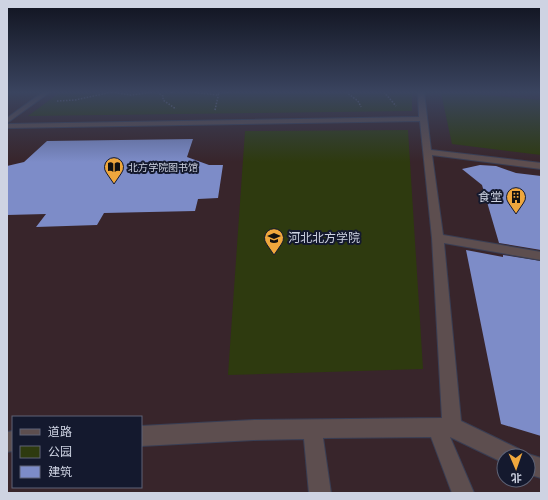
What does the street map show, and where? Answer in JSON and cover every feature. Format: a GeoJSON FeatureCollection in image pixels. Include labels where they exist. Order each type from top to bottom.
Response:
{"type":"FeatureCollection","features":[{"type":"Feature","properties":{"kind":"lane"},"geometry":{"type":"LineString","coordinates":[[423,115],[438,238],[445,427],[463,493]]}},
{"type":"Feature","properties":{"kind":"lane"},"geometry":{"type":"LineString","coordinates":[[7,126],[423,120]]}},
{"type":"Feature","properties":{"kind":"lane"},"geometry":{"type":"LineString","coordinates":[[427,152],[541,166]]}},
{"type":"Feature","properties":{"kind":"lane"},"geometry":{"type":"LineString","coordinates":[[438,238],[541,256]]}},
{"type":"Feature","properties":{"kind":"lane"},"geometry":{"type":"LineString","coordinates":[[142,436],[312,429],[445,427],[496,449]]}},
{"type":"Feature","properties":{"kind":"lane"},"geometry":{"type":"LineString","coordinates":[[312,429],[320,493]]}},
{"type":"Feature","properties":{"kind":"path"},"geometry":{"type":"LineString","coordinates":[[178,123],[180,115]]}},
{"type":"Feature","properties":{"kind":"shaded area","name":"河北北方学院"},"geometry":{"type":"Polygon","coordinates":[[[7,115],[541,115],[541,493],[7,493],[7,115]]]}},
{"type":"Feature","properties":{"kind":"green space"},"geometry":{"type":"Polygon","coordinates":[[[29,115],[79,115],[28,116],[29,115]]]}},
{"type":"Feature","properties":{"kind":"green space"},"geometry":{"type":"Polygon","coordinates":[[[446,115],[541,115],[541,155],[452,144],[446,115]]]}},
{"type":"Feature","properties":{"kind":"green space"},"geometry":{"type":"Polygon","coordinates":[[[408,130],[423,369],[228,375],[245,131],[408,130]]]}},
{"type":"Feature","properties":{"kind":"building"},"geometry":{"type":"Polygon","coordinates":[[[193,139],[187,157],[209,165],[223,165],[218,198],[198,199],[195,211],[104,213],[97,225],[36,227],[46,214],[7,215],[7,166],[24,162],[47,141],[193,139]]]}},
{"type":"Feature","properties":{"kind":"building","name":"食堂"},"geometry":{"type":"Polygon","coordinates":[[[480,165],[496,166],[516,173],[541,176],[541,250],[499,243],[482,185],[462,169],[480,165]]]}},
{"type":"Feature","properties":{"kind":"building"},"geometry":{"type":"Polygon","coordinates":[[[466,250],[503,257],[503,255],[541,261],[541,436],[501,424],[466,250]]]}},
{"type":"Feature","properties":{"kind":"place","name":"北方学院图书馆"},"geometry":{"type":"Point","coordinates":[114,184]}},
{"type":"Feature","properties":{"kind":"place","name":"食堂"},"geometry":{"type":"Point","coordinates":[516,214]}},
{"type":"Feature","properties":{"kind":"place","name":"河北北方学院"},"geometry":{"type":"Point","coordinates":[274,255]}}]}
